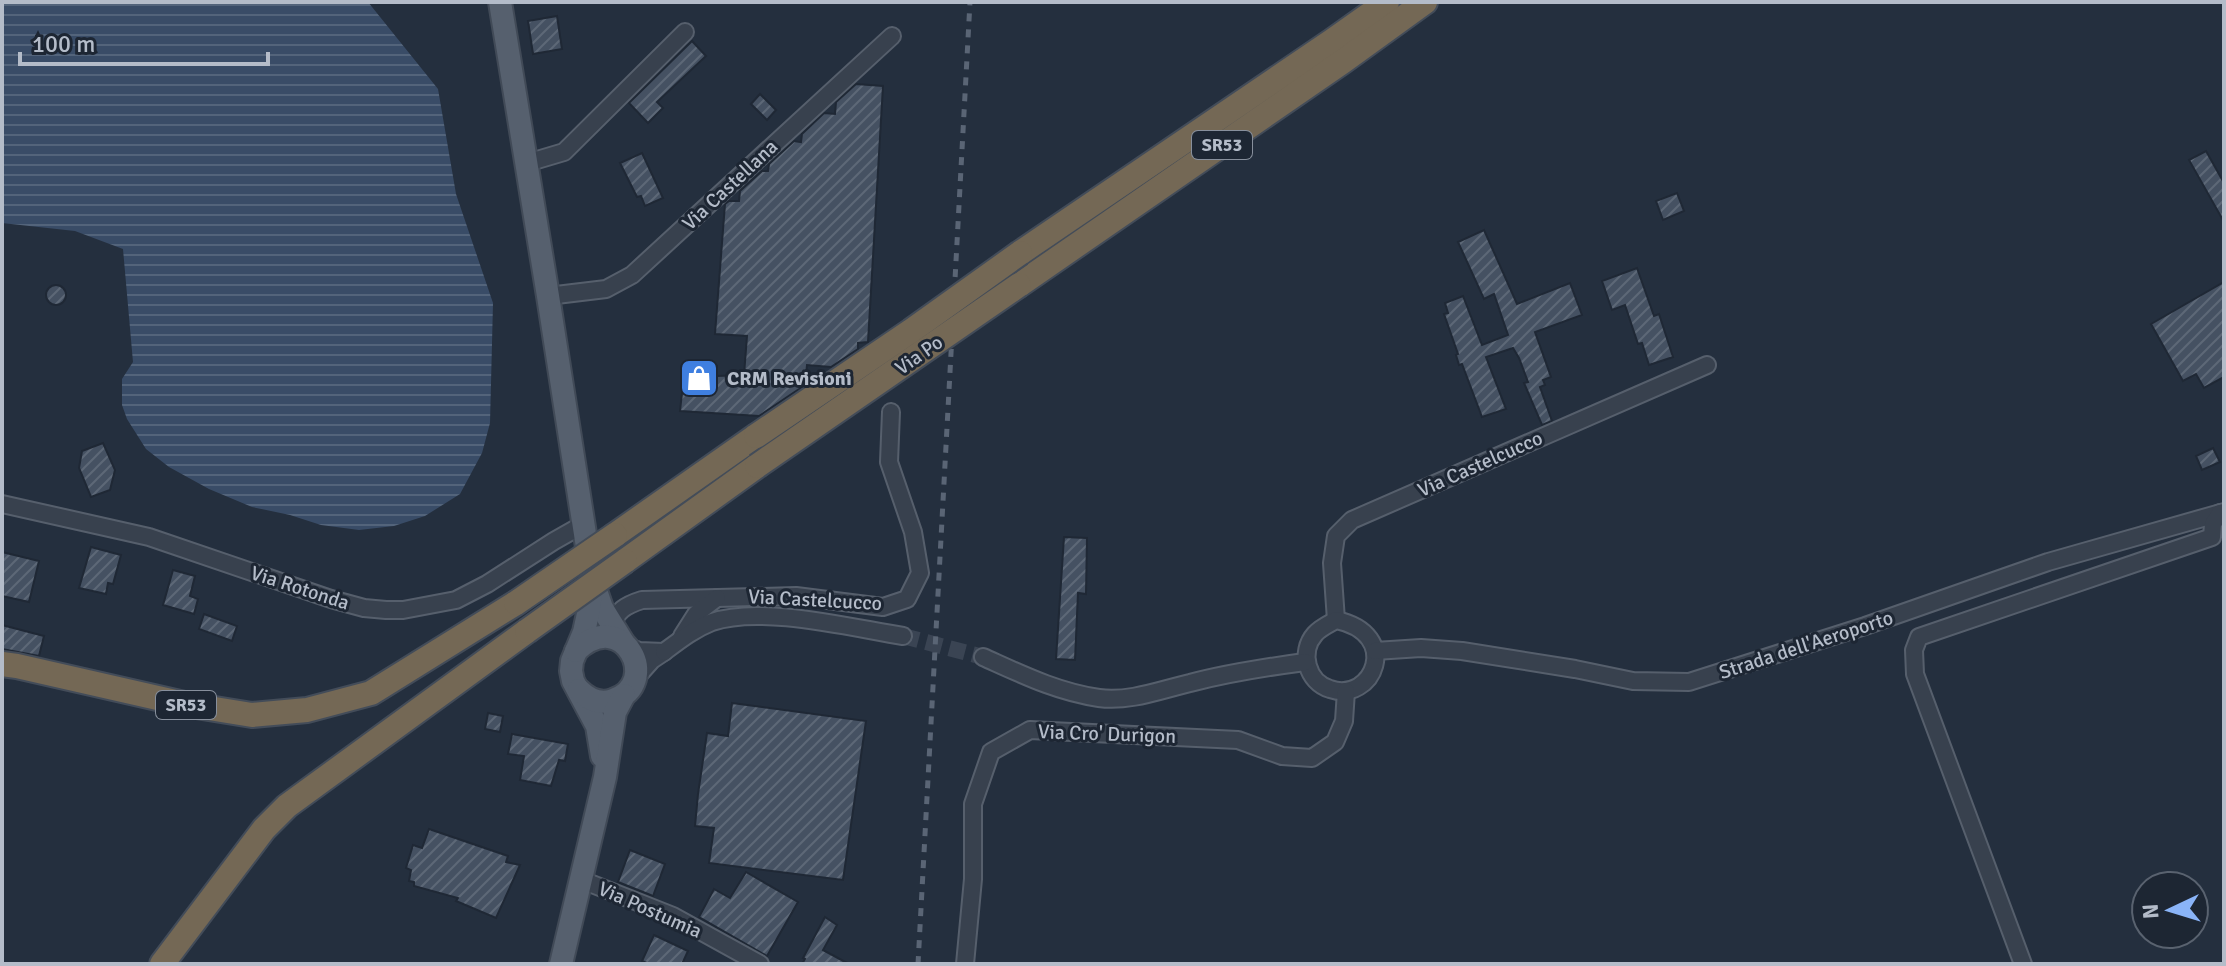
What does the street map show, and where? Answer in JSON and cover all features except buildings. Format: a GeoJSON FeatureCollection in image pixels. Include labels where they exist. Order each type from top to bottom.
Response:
{"type":"FeatureCollection","features":[{"type":"Feature","properties":{"kind":"highway","name":"Via Po"},"geometry":{"type":"LineString","coordinates":[[2,664],[184,704],[252,715],[307,710],[371,693],[516,603],[1387,2]]}},
{"type":"Feature","properties":{"kind":"highway","name":"Via Po"},"geometry":{"type":"LineString","coordinates":[[162,964],[264,829],[287,806],[757,466],[1425,2]]}},
{"type":"Feature","properties":{"kind":"main road"},"geometry":{"type":"LineString","coordinates":[[500,2],[592,579],[602,608],[635,660],[636,669],[629,687],[606,702],[586,697],[579,690]]}},
{"type":"Feature","properties":{"kind":"main road"},"geometry":{"type":"LineString","coordinates":[[592,579],[584,632],[571,671],[573,681],[597,726],[605,777]]}},
{"type":"Feature","properties":{"kind":"main road"},"geometry":{"type":"LineString","coordinates":[[576,651],[592,638],[621,639]]}},
{"type":"Feature","properties":{"kind":"main road","name":"Via Postumia"},"geometry":{"type":"LineString","coordinates":[[561,964],[605,777],[615,712],[629,687]]}},
{"type":"Feature","properties":{"kind":"street"},"geometry":{"type":"LineString","coordinates":[[527,163],[564,152],[685,32]]}},
{"type":"Feature","properties":{"kind":"street","name":"Via Castellana"},"geometry":{"type":"LineString","coordinates":[[548,296],[606,289],[632,275],[892,36]]}},
{"type":"Feature","properties":{"kind":"street","name":"Via Castelcucco"},"geometry":{"type":"LineString","coordinates":[[1336,620],[1332,563],[1336,536],[1352,520],[1707,365]]}},
{"type":"Feature","properties":{"kind":"street","name":"Via Castelcucco"},"geometry":{"type":"LineString","coordinates":[[621,639],[613,620],[629,604],[642,600],[796,596],[883,607],[907,599],[920,573],[913,532],[889,462],[891,412]]}},
{"type":"Feature","properties":{"kind":"street","name":"Via Rotonda"},"geometry":{"type":"LineString","coordinates":[[2,504],[149,537],[331,599],[386,610],[403,610],[456,600],[584,524]]}},
{"type":"Feature","properties":{"kind":"street"},"geometry":{"type":"LineString","coordinates":[[2023,964],[1915,674],[1914,650],[1919,637],[2212,537],[2213,524],[2222,512]]}},
{"type":"Feature","properties":{"kind":"street","name":"Strada dell'Aeroporto"},"geometry":{"type":"LineString","coordinates":[[1375,651],[1421,648],[1462,651],[1633,681],[1689,682],[1865,626],[2048,562],[2222,512]]}},
{"type":"Feature","properties":{"kind":"street","name":"Via Castelcucco"},"geometry":{"type":"LineString","coordinates":[[679,641],[696,614],[719,597]]}},
{"type":"Feature","properties":{"kind":"street"},"geometry":{"type":"LineString","coordinates":[[629,687],[652,660],[693,630],[723,619],[756,616],[812,621],[903,636]]}},
{"type":"Feature","properties":{"kind":"street"},"geometry":{"type":"LineString","coordinates":[[1336,620],[1365,632],[1375,651],[1372,673],[1365,682],[1346,691],[1334,691],[1323,686],[1314,679],[1305,662],[1308,645],[1315,634],[1336,620]]}},
{"type":"Feature","properties":{"kind":"street"},"geometry":{"type":"LineString","coordinates":[[621,639],[639,651],[664,652]]}},
{"type":"Feature","properties":{"kind":"street"},"geometry":{"type":"LineString","coordinates":[[983,657],[1044,685],[1102,698],[1146,696],[1204,680],[1305,662]]}},
{"type":"Feature","properties":{"kind":"street","name":"Via Cro' Durigon"},"geometry":{"type":"LineString","coordinates":[[965,964],[973,879],[973,804],[991,752],[1030,730],[1238,740],[1282,756],[1312,758],[1335,742],[1344,721],[1346,691]]}},
{"type":"Feature","properties":{"kind":"street","name":"Via Postumia"},"geometry":{"type":"LineString","coordinates":[[582,880],[673,916],[760,964]]}},
{"type":"Feature","properties":{"kind":"water"},"geometry":{"type":"Polygon","coordinates":[[[2,2],[368,2],[438,89],[456,194],[493,303],[490,423],[482,453],[460,494],[425,516],[394,526],[359,530],[321,525],[252,507],[209,489],[169,467],[146,449],[122,405],[122,379],[133,362],[123,249],[75,231],[2,223],[2,2]]]}},
{"type":"Feature","properties":{"kind":"tunnel"},"geometry":{"type":"LineString","coordinates":[[903,636],[983,657]]}},
{"type":"Feature","properties":{"kind":"railway"},"geometry":{"type":"LineString","coordinates":[[918,964],[970,2]]}},
{"type":"Feature","properties":{"kind":"place","name":"CRM Revisioni"},"geometry":{"type":"Point","coordinates":[699,378]}}]}
